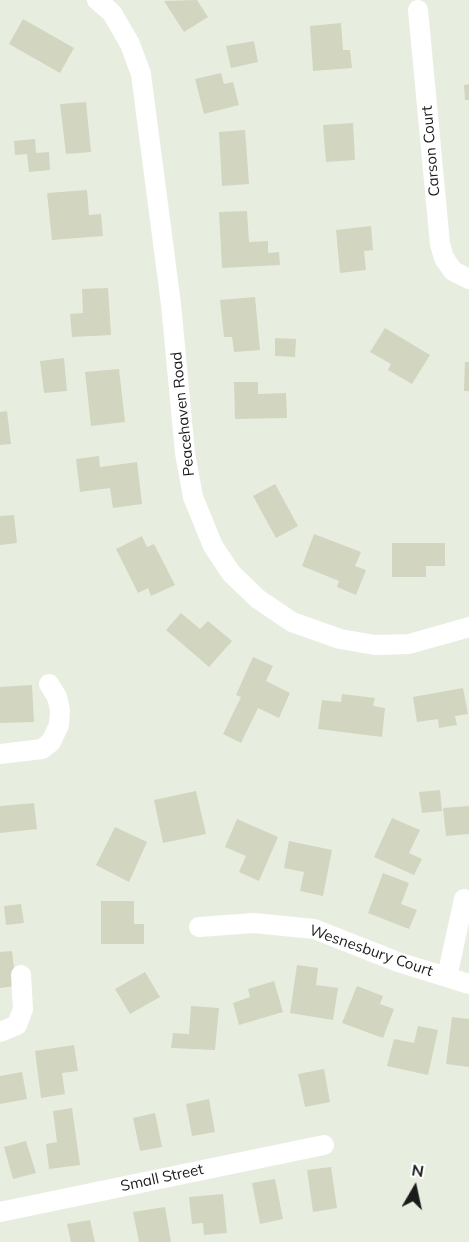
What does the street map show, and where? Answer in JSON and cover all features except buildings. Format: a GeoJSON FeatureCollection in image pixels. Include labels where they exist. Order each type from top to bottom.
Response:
{"type":"FeatureCollection","features":[{"type":"Feature","properties":{"kind":"street","name":"Peacehaven Road"},"geometry":{"type":"LineString","coordinates":[[97,0],[112,13],[130,44],[141,74],[171,304],[186,453],[193,497],[213,546],[231,573],[258,599],[292,622],[340,639],[375,645],[409,645],[469,627]]}},
{"type":"Feature","properties":{"kind":"street","name":"Carson Court"},"geometry":{"type":"LineString","coordinates":[[418,10],[440,244],[444,258],[453,271],[469,279]]}},
{"type":"Feature","properties":{"kind":"street"},"geometry":{"type":"LineString","coordinates":[[0,754],[42,749],[51,742],[59,725],[60,710],[57,697],[49,684]]}},
{"type":"Feature","properties":{"kind":"street"},"geometry":{"type":"LineString","coordinates":[[447,977],[464,898]]}},
{"type":"Feature","properties":{"kind":"street","name":"Wesnesbury Court"},"geometry":{"type":"LineString","coordinates":[[199,927],[254,923],[314,928],[398,962],[469,984]]}},
{"type":"Feature","properties":{"kind":"street"},"geometry":{"type":"LineString","coordinates":[[0,1032],[17,1025],[23,1009],[21,975]]}},
{"type":"Feature","properties":{"kind":"street","name":"Small Street"},"geometry":{"type":"LineString","coordinates":[[0,1212],[324,1145]]}}]}
